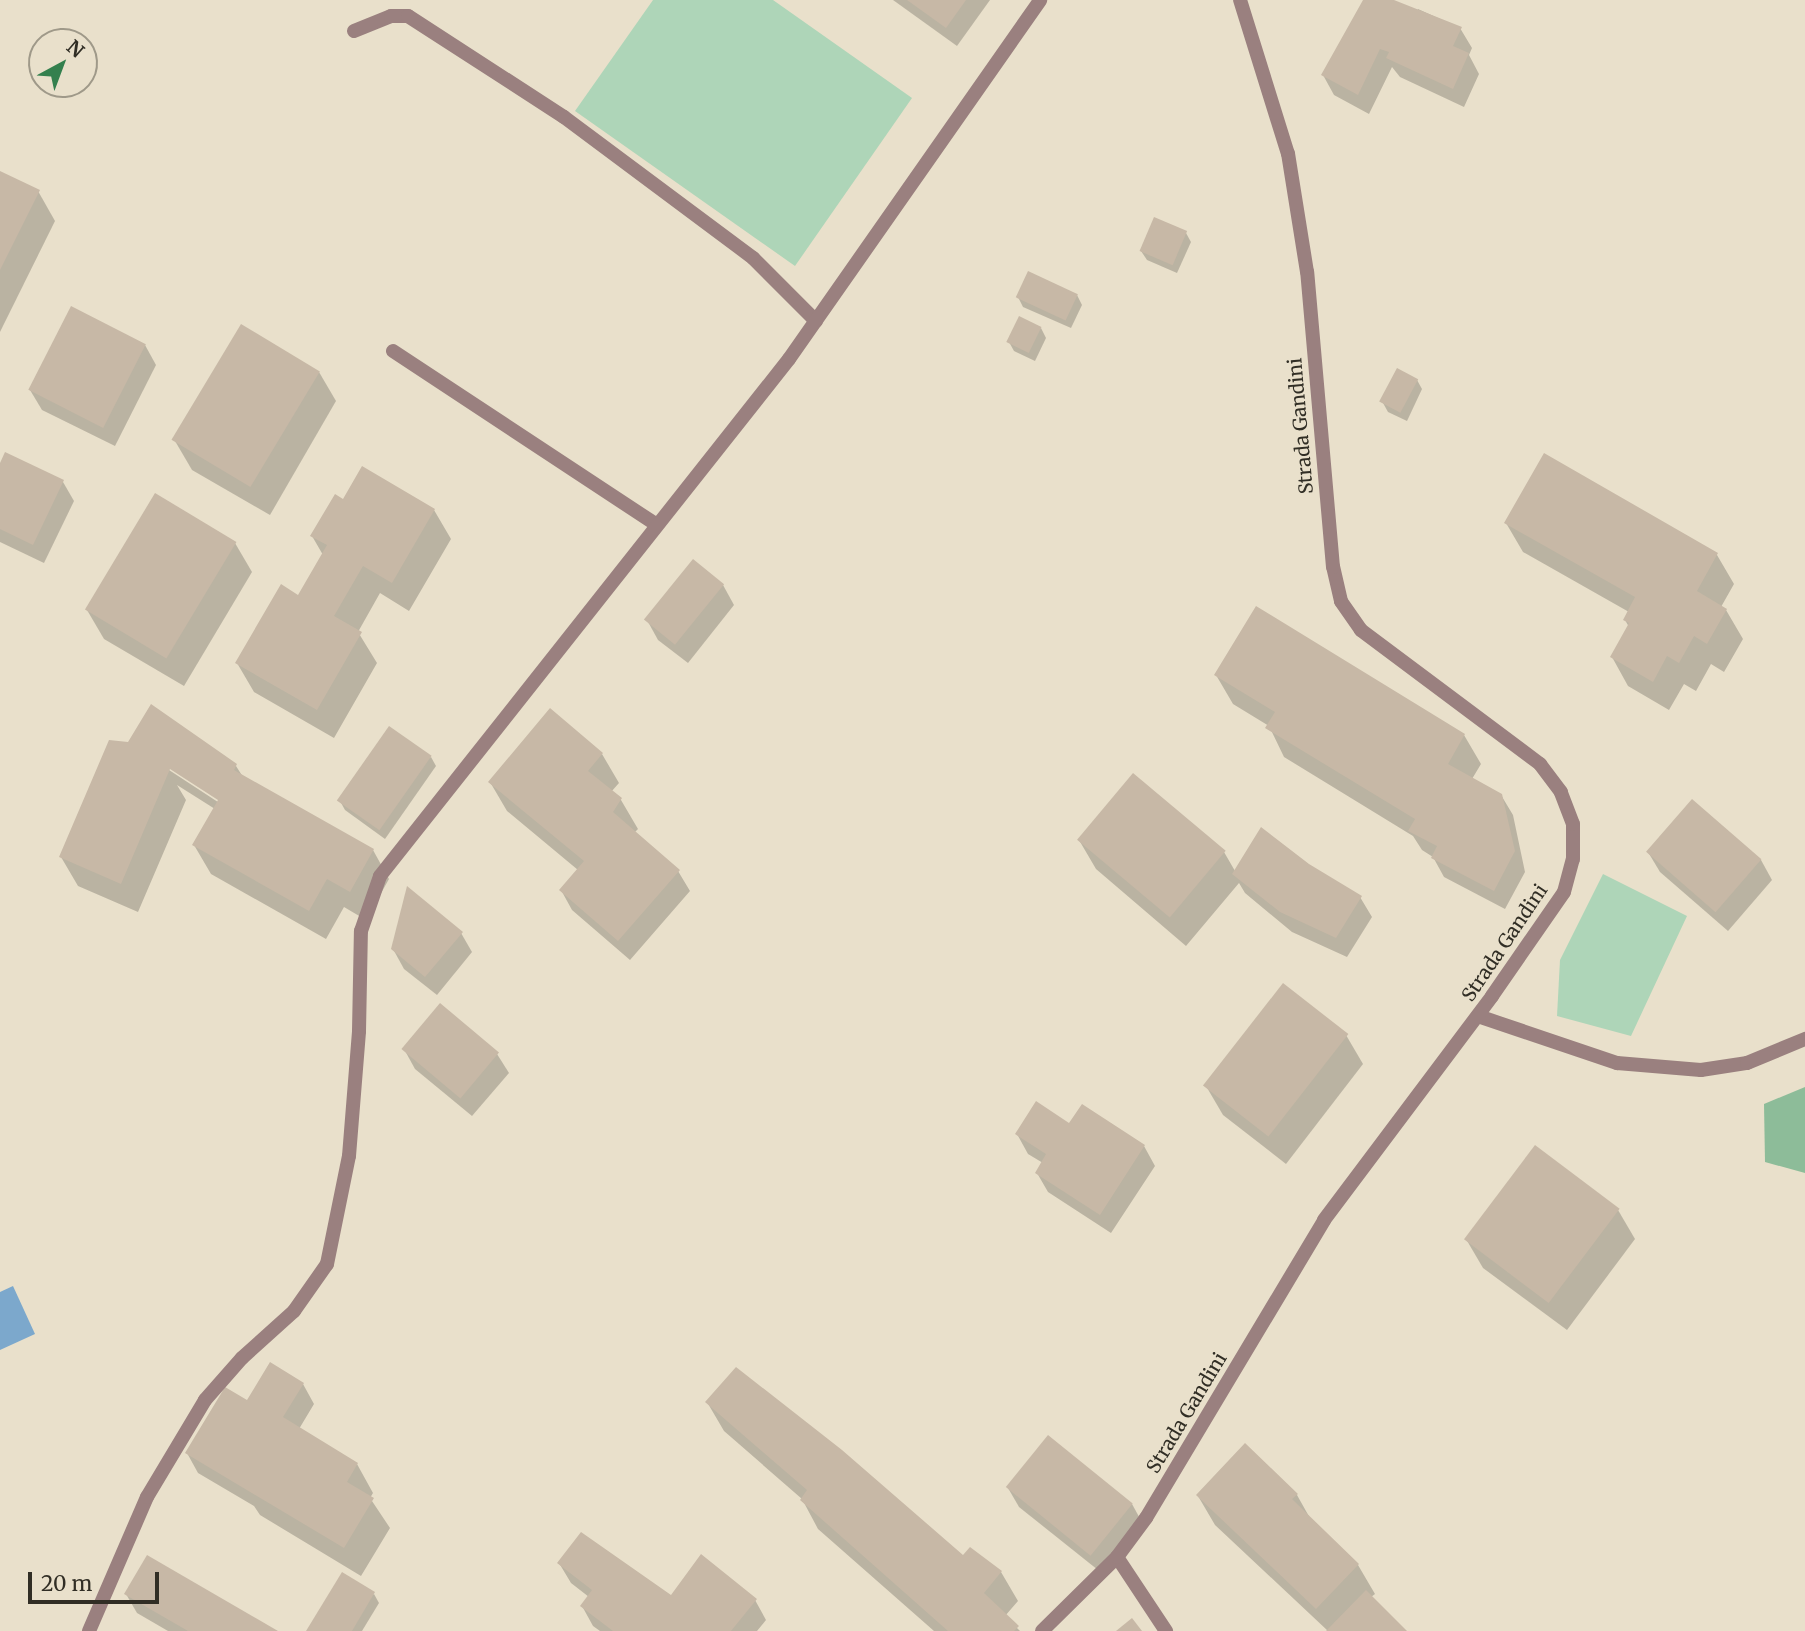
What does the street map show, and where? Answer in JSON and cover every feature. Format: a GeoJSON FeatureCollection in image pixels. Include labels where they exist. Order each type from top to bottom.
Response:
{"type":"FeatureCollection","features":[{"type":"Feature","properties":{"kind":"street"},"geometry":{"type":"LineString","coordinates":[[89,1631],[147,1497],[205,1400],[242,1358],[294,1311],[327,1264],[349,1156],[359,1031],[361,931],[380,876],[816,321],[1040,0]]}},
{"type":"Feature","properties":{"kind":"street","name":"Strada Gandini"},"geometry":{"type":"LineString","coordinates":[[1042,1631],[1117,1557],[1175,1473],[1324,1220],[1478,1016],[1564,892],[1573,859],[1573,824],[1561,792],[1540,764],[1361,630],[1341,601],[1333,567],[1307,272],[1288,154],[1240,0]]}},
{"type":"Feature","properties":{"kind":"street"},"geometry":{"type":"LineString","coordinates":[[354,31],[391,16],[408,16],[564,117],[753,258],[816,321]]}},
{"type":"Feature","properties":{"kind":"street"},"geometry":{"type":"LineString","coordinates":[[393,351],[657,525]]}},
{"type":"Feature","properties":{"kind":"street"},"geometry":{"type":"LineString","coordinates":[[1478,1016],[1617,1063],[1701,1070],[1747,1063],[1805,1040]]}},
{"type":"Feature","properties":{"kind":"street"},"geometry":{"type":"LineString","coordinates":[[1117,1557],[1166,1631]]}},
{"type":"Feature","properties":{"kind":"green space"},"geometry":{"type":"Polygon","coordinates":[[[653,0],[773,0],[912,98],[795,266],[575,111],[653,0]]]}},
{"type":"Feature","properties":{"kind":"green space"},"geometry":{"type":"Polygon","coordinates":[[[1603,874],[1687,916],[1631,1036],[1557,1016],[1560,960],[1603,874]]]}},
{"type":"Feature","properties":{"kind":"green space"},"geometry":{"type":"Polygon","coordinates":[[[1805,1087],[1805,1173],[1765,1162],[1764,1104],[1805,1087]]]}},
{"type":"Feature","properties":{"kind":"water"},"geometry":{"type":"Polygon","coordinates":[[[13,1286],[35,1334],[0,1350],[0,1292],[13,1286]]]}},
{"type":"Feature","properties":{"kind":"building"},"geometry":{"type":"Polygon","coordinates":[[[907,0],[966,0],[946,28],[907,0]]]}},
{"type":"Feature","properties":{"kind":"building"},"geometry":{"type":"Polygon","coordinates":[[[1363,0],[1394,0],[1462,27],[1453,46],[1469,53],[1453,89],[1386,58],[1389,52],[1380,49],[1358,95],[1321,75],[1363,0]]]}},
{"type":"Feature","properties":{"kind":"building"},"geometry":{"type":"Polygon","coordinates":[[[0,171],[40,190],[0,270],[0,171]]]}},
{"type":"Feature","properties":{"kind":"building"},"geometry":{"type":"Polygon","coordinates":[[[1154,217],[1187,231],[1173,265],[1140,251],[1154,217]]]}},
{"type":"Feature","properties":{"kind":"building"},"geometry":{"type":"Polygon","coordinates":[[[1028,271],[1078,294],[1066,321],[1016,297],[1028,271]]]}},
{"type":"Feature","properties":{"kind":"building"},"geometry":{"type":"Polygon","coordinates":[[[71,306],[146,344],[103,428],[28,390],[71,306]]]}},
{"type":"Feature","properties":{"kind":"building"},"geometry":{"type":"Polygon","coordinates":[[[1019,316],[1041,327],[1029,353],[1006,342],[1019,316]]]}},
{"type":"Feature","properties":{"kind":"building"},"geometry":{"type":"Polygon","coordinates":[[[241,324],[320,371],[250,487],[171,440],[241,324]]]}},
{"type":"Feature","properties":{"kind":"building"},"geometry":{"type":"Polygon","coordinates":[[[1397,368],[1418,379],[1400,413],[1379,402],[1397,368]]]}},
{"type":"Feature","properties":{"kind":"building"},"geometry":{"type":"Polygon","coordinates":[[[5,452],[64,480],[33,545],[0,529],[0,463],[5,452]]]}},
{"type":"Feature","properties":{"kind":"building"},"geometry":{"type":"Polygon","coordinates":[[[1544,453],[1718,553],[1697,591],[1727,609],[1707,644],[1694,636],[1679,663],[1667,656],[1653,682],[1610,657],[1629,623],[1623,620],[1635,597],[1504,523],[1544,453]]]}},
{"type":"Feature","properties":{"kind":"building"},"geometry":{"type":"Polygon","coordinates":[[[362,466],[435,509],[392,583],[363,566],[334,616],[362,632],[317,710],[235,663],[281,584],[298,595],[327,545],[310,536],[335,494],[343,499],[362,466]]]}},
{"type":"Feature","properties":{"kind":"building"},"geometry":{"type":"Polygon","coordinates":[[[155,493],[236,542],[166,659],[85,610],[155,493]]]}},
{"type":"Feature","properties":{"kind":"building"},"geometry":{"type":"Polygon","coordinates":[[[693,559],[724,584],[675,645],[644,620],[693,559]]]}},
{"type":"Feature","properties":{"kind":"building"},"geometry":{"type":"Polygon","coordinates":[[[1256,606],[1465,734],[1448,764],[1502,794],[1515,851],[1494,891],[1431,858],[1437,846],[1408,831],[1415,819],[1265,728],[1275,712],[1214,675],[1256,606]]]}},
{"type":"Feature","properties":{"kind":"building"},"geometry":{"type":"Polygon","coordinates":[[[151,704],[237,764],[234,770],[374,849],[350,892],[327,879],[309,911],[192,845],[218,800],[170,769],[121,884],[59,857],[109,740],[128,742],[151,704]]]}},
{"type":"Feature","properties":{"kind":"building"},"geometry":{"type":"Polygon","coordinates":[[[550,708],[603,753],[588,771],[622,798],[613,812],[680,870],[618,941],[559,890],[584,861],[488,782],[550,708]]]}},
{"type":"Feature","properties":{"kind":"building"},"geometry":{"type":"Polygon","coordinates":[[[389,726],[432,756],[379,830],[337,801],[389,726]]]}},
{"type":"Feature","properties":{"kind":"building"},"geometry":{"type":"Polygon","coordinates":[[[1133,773],[1226,851],[1170,917],[1077,840],[1133,773]]]}},
{"type":"Feature","properties":{"kind":"building"},"geometry":{"type":"Polygon","coordinates":[[[1692,799],[1761,859],[1716,912],[1646,852],[1692,799]]]}},
{"type":"Feature","properties":{"kind":"building"},"geometry":{"type":"Polygon","coordinates":[[[1261,827],[1309,864],[1362,896],[1336,938],[1280,912],[1232,874],[1261,827]]]}},
{"type":"Feature","properties":{"kind":"building"},"geometry":{"type":"Polygon","coordinates":[[[407,886],[463,932],[425,977],[391,949],[407,886]]]}},
{"type":"Feature","properties":{"kind":"building"},"geometry":{"type":"Polygon","coordinates":[[[1283,983],[1348,1034],[1268,1137],[1203,1085],[1283,983]]]}},
{"type":"Feature","properties":{"kind":"building"},"geometry":{"type":"Polygon","coordinates":[[[440,1003],[499,1052],[460,1098],[401,1049],[440,1003]]]}},
{"type":"Feature","properties":{"kind":"building"},"geometry":{"type":"Polygon","coordinates":[[[1036,1101],[1069,1123],[1082,1104],[1145,1145],[1100,1215],[1035,1173],[1046,1154],[1015,1134],[1036,1101]]]}},
{"type":"Feature","properties":{"kind":"building"},"geometry":{"type":"Polygon","coordinates":[[[1535,1145],[1620,1209],[1549,1303],[1464,1239],[1535,1145]]]}},
{"type":"Feature","properties":{"kind":"building"},"geometry":{"type":"Polygon","coordinates":[[[270,1362],[304,1383],[283,1417],[358,1463],[347,1482],[374,1498],[344,1548],[185,1453],[225,1387],[247,1400],[270,1362]]]}},
{"type":"Feature","properties":{"kind":"building"},"geometry":{"type":"Polygon","coordinates":[[[736,1367],[842,1450],[963,1555],[970,1547],[1002,1571],[984,1593],[1019,1626],[1014,1631],[948,1631],[800,1500],[807,1490],[705,1402],[736,1367]]]}},
{"type":"Feature","properties":{"kind":"building"},"geometry":{"type":"Polygon","coordinates":[[[1048,1435],[1133,1504],[1091,1556],[1006,1487],[1048,1435]]]}},
{"type":"Feature","properties":{"kind":"building"},"geometry":{"type":"Polygon","coordinates":[[[1245,1443],[1298,1494],[1292,1499],[1359,1564],[1316,1609],[1196,1495],[1245,1443]]]}},
{"type":"Feature","properties":{"kind":"building"},"geometry":{"type":"Polygon","coordinates":[[[581,1532],[671,1595],[701,1554],[757,1599],[731,1631],[613,1631],[580,1606],[592,1590],[557,1563],[581,1532]]]}},
{"type":"Feature","properties":{"kind":"building"},"geometry":{"type":"Polygon","coordinates":[[[147,1555],[278,1631],[188,1631],[124,1594],[147,1555]]]}},
{"type":"Feature","properties":{"kind":"building"},"geometry":{"type":"Polygon","coordinates":[[[342,1572],[375,1592],[352,1631],[306,1631],[342,1572]]]}},
{"type":"Feature","properties":{"kind":"building"},"geometry":{"type":"Polygon","coordinates":[[[1366,1590],[1407,1631],[1326,1631],[1366,1590]]]}},
{"type":"Feature","properties":{"kind":"building"},"geometry":{"type":"Polygon","coordinates":[[[1132,1618],[1142,1631],[1116,1631],[1132,1618]]]}}]}
